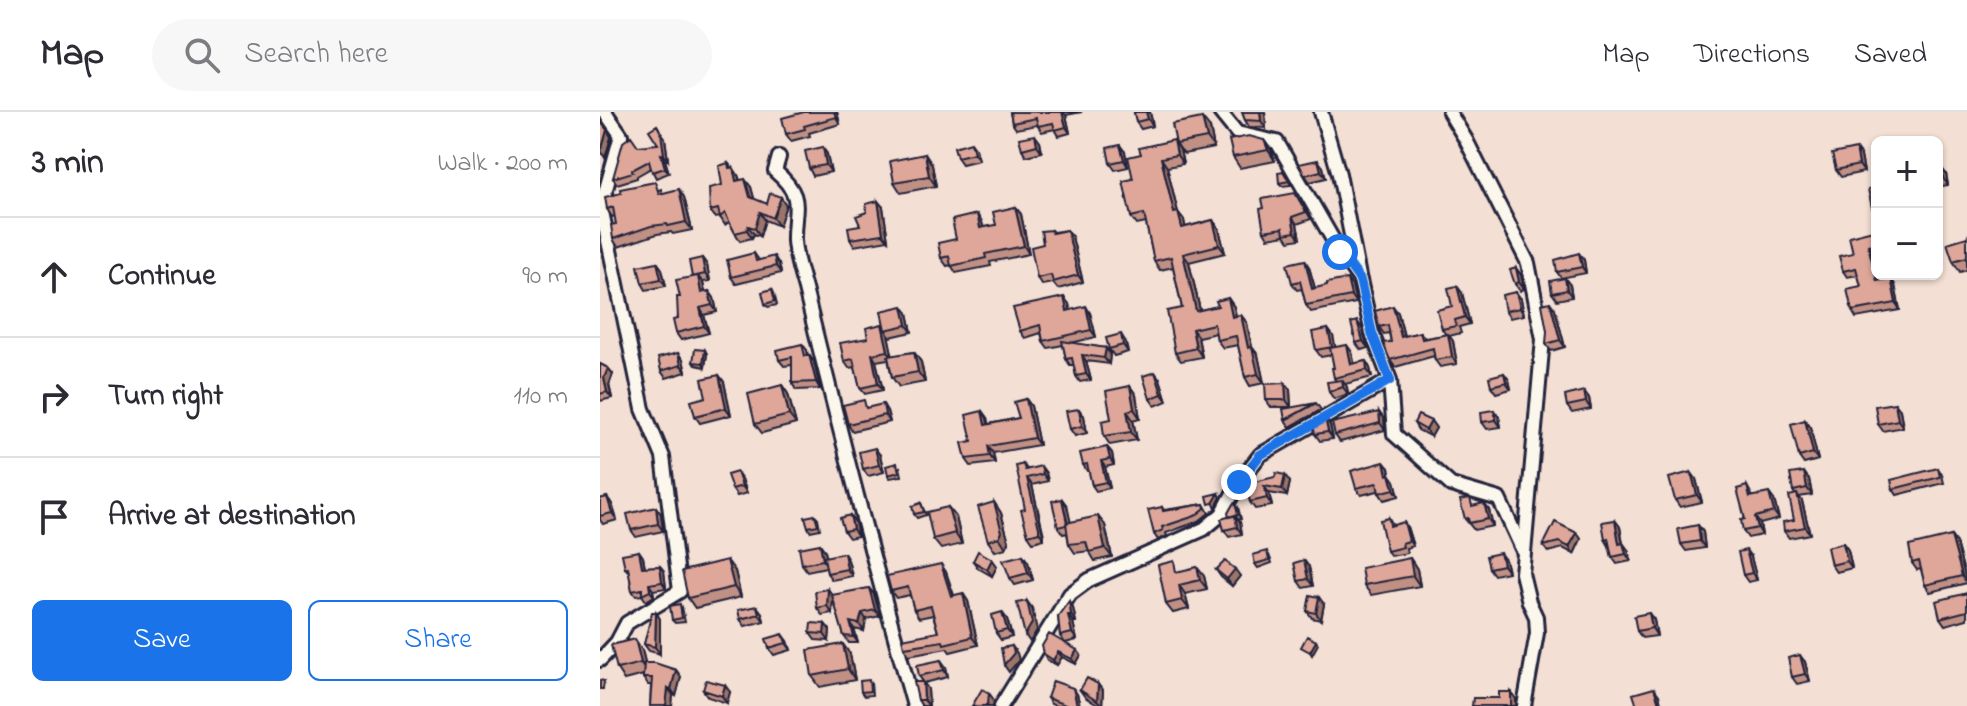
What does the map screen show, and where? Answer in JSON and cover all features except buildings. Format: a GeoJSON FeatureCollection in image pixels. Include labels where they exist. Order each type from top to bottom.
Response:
{"type":"FeatureCollection","features":[{"type":"Feature","properties":{"kind":"street"},"geometry":{"type":"LineString","coordinates":[[600,660],[617,642],[627,623],[680,591],[663,457],[643,409],[601,207],[621,135],[605,112]]}},
{"type":"Feature","properties":{"kind":"street"},"geometry":{"type":"LineString","coordinates":[[1220,112],[1237,133],[1277,142],[1340,252],[1360,280]]}},
{"type":"Feature","properties":{"kind":"street"},"geometry":{"type":"LineString","coordinates":[[1321,112],[1339,174],[1372,333],[1390,380],[1394,434],[1451,485],[1499,499],[1524,553]]}},
{"type":"Feature","properties":{"kind":"street"},"geometry":{"type":"LineString","coordinates":[[1449,112],[1528,263],[1543,339],[1522,573],[1536,617],[1537,633],[1524,706]]}},
{"type":"Feature","properties":{"kind":"street"},"geometry":{"type":"LineString","coordinates":[[779,157],[775,171],[792,185],[798,211],[794,242],[805,291],[869,545],[914,706]]}},
{"type":"Feature","properties":{"kind":"street"},"geometry":{"type":"LineString","coordinates":[[1001,706],[1070,594],[1089,580],[1204,529],[1222,514],[1239,482],[1260,455],[1390,380]]}},
{"type":"Feature","properties":{"kind":"route"},"geometry":{"type":"LineString","coordinates":[[1239,482],[1260,455],[1390,380],[1372,333],[1360,280],[1340,252]]}}]}
